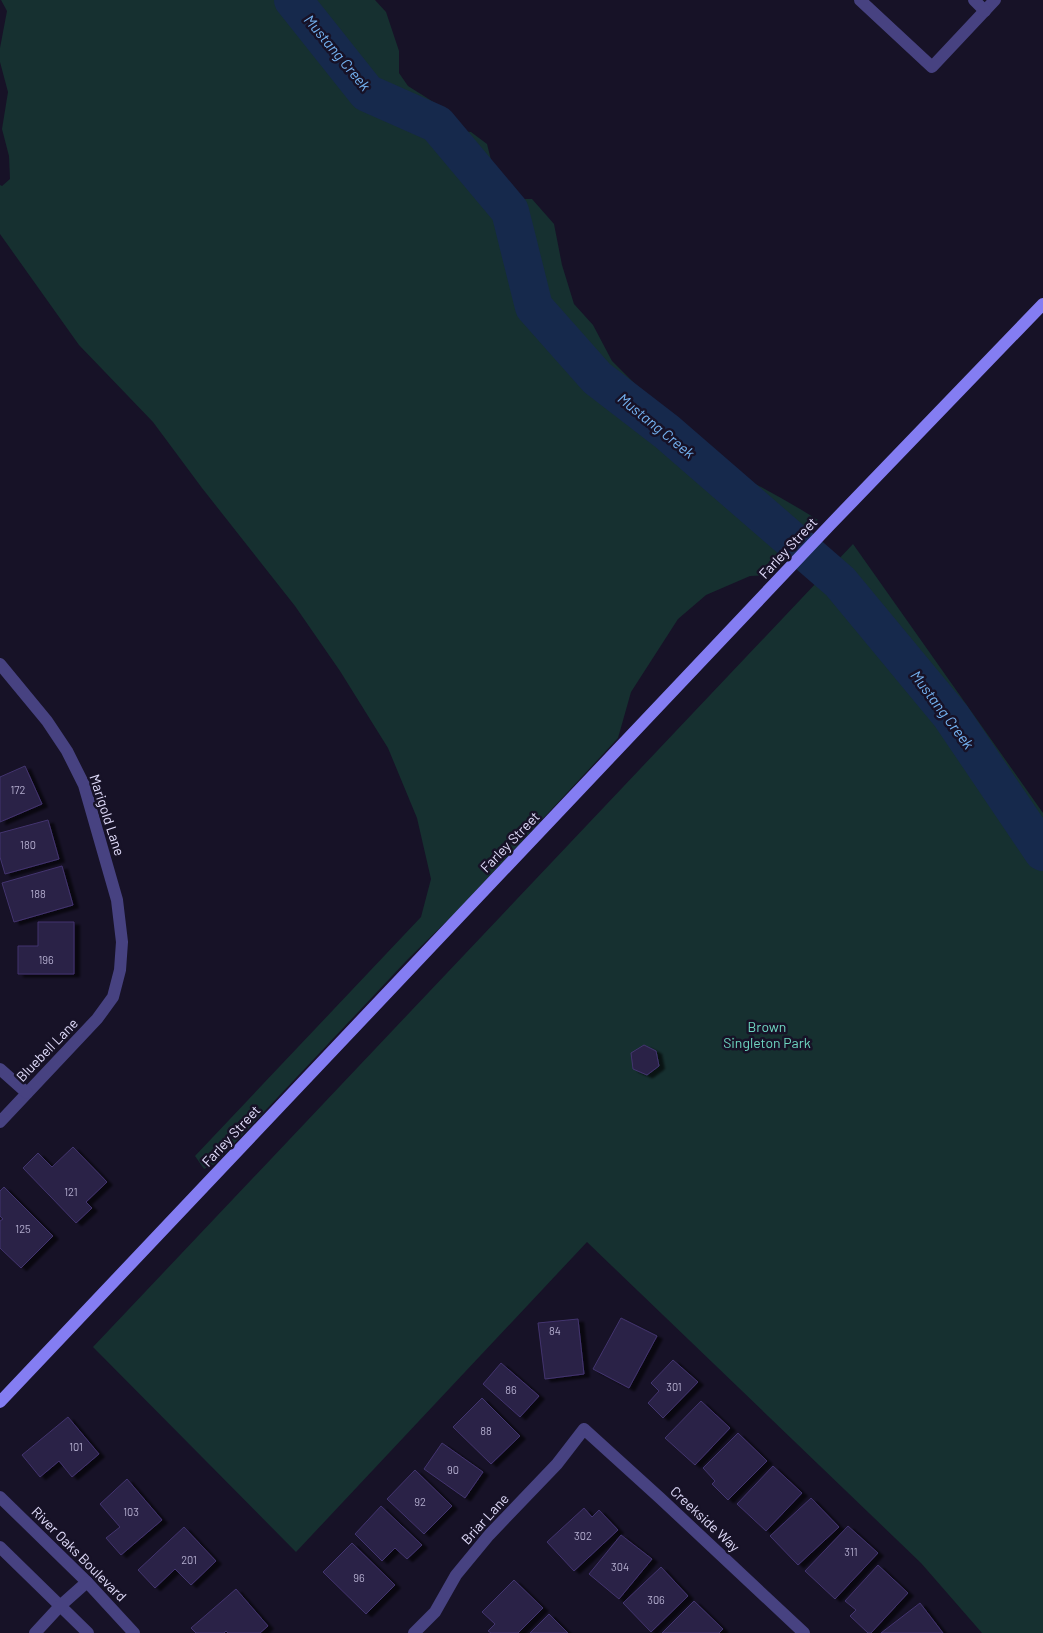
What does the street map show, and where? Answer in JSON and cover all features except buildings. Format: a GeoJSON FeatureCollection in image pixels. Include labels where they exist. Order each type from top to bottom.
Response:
{"type":"FeatureCollection","features":[{"type":"Feature","properties":{"kind":"street"},"geometry":{"type":"LineString","coordinates":[[860,0],[932,67],[995,0]]}},
{"type":"Feature","properties":{"kind":"street"},"geometry":{"type":"LineString","coordinates":[[974,0],[985,11]]}},
{"type":"Feature","properties":{"kind":"street","name":"Farley Street"},"geometry":{"type":"LineString","coordinates":[[0,1402],[830,525],[1043,304]]}},
{"type":"Feature","properties":{"kind":"street","name":"Marigold Lane"},"geometry":{"type":"LineString","coordinates":[[0,664],[46,721],[67,751],[84,785],[118,900],[122,942],[120,970],[113,997]]}},
{"type":"Feature","properties":{"kind":"street","name":"Bluebell Lane"},"geometry":{"type":"LineString","coordinates":[[0,1122],[97,1019],[113,997]]}},
{"type":"Feature","properties":{"kind":"street"},"geometry":{"type":"LineString","coordinates":[[0,1069],[27,1093]]}},
{"type":"Feature","properties":{"kind":"street","name":"Briar Lane"},"geometry":{"type":"LineString","coordinates":[[414,1633],[434,1612],[456,1575],[489,1535],[557,1464],[584,1429]]}},
{"type":"Feature","properties":{"kind":"street","name":"Creekside Way"},"geometry":{"type":"LineString","coordinates":[[584,1429],[804,1633]]}},
{"type":"Feature","properties":{"kind":"street","name":"River Oaks Boulevard"},"geometry":{"type":"LineString","coordinates":[[0,1497],[87,1582],[134,1633]]}},
{"type":"Feature","properties":{"kind":"street"},"geometry":{"type":"LineString","coordinates":[[0,1547],[88,1633]]}},
{"type":"Feature","properties":{"kind":"street"},"geometry":{"type":"LineString","coordinates":[[35,1633],[60,1606],[87,1582]]}},
{"type":"Feature","properties":{"kind":"green space"},"geometry":{"type":"Polygon","coordinates":[[[1,0],[375,0],[386,12],[399,51],[399,73],[408,86],[435,103],[451,130],[471,132],[487,144],[492,164],[480,186],[494,199],[532,199],[554,224],[562,265],[574,304],[593,325],[612,361],[650,399],[668,442],[744,478],[818,520],[789,545],[769,575],[750,576],[706,595],[678,619],[631,692],[618,738],[457,911],[408,959],[215,1164],[204,1169],[195,1156],[421,917],[431,879],[417,818],[388,748],[340,671],[295,606],[202,488],[153,422],[79,345],[0,234],[0,185],[2,186],[10,179],[9,156],[2,129],[8,92],[0,62],[0,48],[7,11],[1,0]]]}},
{"type":"Feature","properties":{"kind":"green space","name":"Brown Singleton Park"},"geometry":{"type":"Polygon","coordinates":[[[853,544],[1043,813],[1043,1633],[982,1633],[921,1563],[587,1242],[296,1552],[93,1347],[853,544]]]}},
{"type":"Feature","properties":{"kind":"waterway","name":"Mustang Creek"},"geometry":{"type":"LineString","coordinates":[[293,0],[367,93],[437,124],[510,211],[534,307],[597,378],[667,432],[840,582],[951,716],[1043,852]]}}]}
